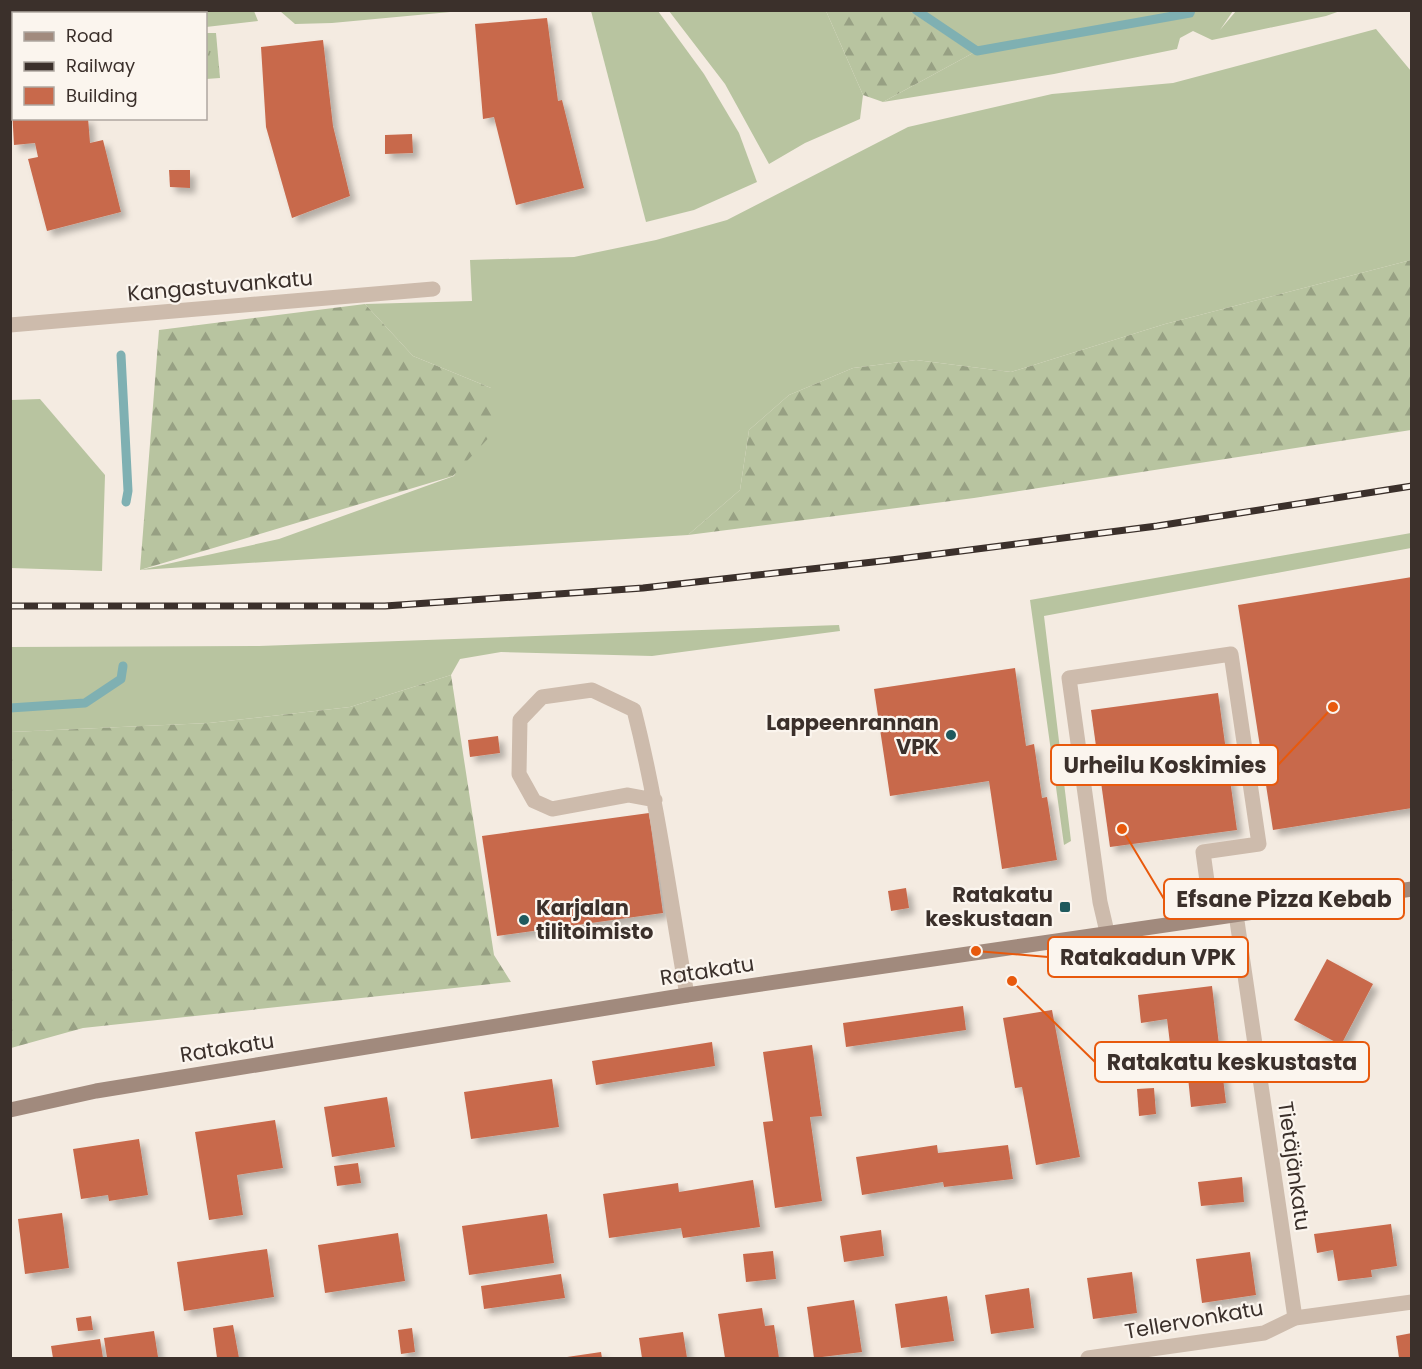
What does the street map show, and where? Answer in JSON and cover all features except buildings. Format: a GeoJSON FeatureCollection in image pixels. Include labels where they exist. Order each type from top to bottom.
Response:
{"type":"FeatureCollection","features":[{"type":"Feature","properties":{"kind":"main road","name":"Ratakatu"},"geometry":{"type":"LineString","coordinates":[[10,1110],[96,1090],[687,995],[1412,889]]}},
{"type":"Feature","properties":{"kind":"street","name":"Kangastuvankatu"},"geometry":{"type":"LineString","coordinates":[[10,325],[433,289]]}},
{"type":"Feature","properties":{"kind":"street"},"geometry":{"type":"LineString","coordinates":[[1107,932],[1100,902],[1069,678],[1231,654],[1259,844],[1203,852],[1212,917]]}},
{"type":"Feature","properties":{"kind":"street"},"geometry":{"type":"LineString","coordinates":[[655,800],[627,795],[552,809],[534,801],[519,774],[520,720],[542,697],[592,690],[634,710],[655,800],[687,995]]}},
{"type":"Feature","properties":{"kind":"street","name":"Tietäjänkatu"},"geometry":{"type":"LineString","coordinates":[[1236,914],[1295,1318]]}},
{"type":"Feature","properties":{"kind":"street","name":"Tellervonkatu"},"geometry":{"type":"LineString","coordinates":[[1089,1359],[1264,1333],[1295,1318],[1412,1302]]}},
{"type":"Feature","properties":{"kind":"green space"},"geometry":{"type":"Polygon","coordinates":[[[11,11],[254,11],[258,21],[207,27],[207,12],[12,12],[11,68],[11,11]]]}},
{"type":"Feature","properties":{"kind":"green space"},"geometry":{"type":"Polygon","coordinates":[[[280,11],[461,11],[332,23],[295,24],[280,11]]]}},
{"type":"Feature","properties":{"kind":"green space"},"geometry":{"type":"Polygon","coordinates":[[[591,11],[658,11],[704,74],[739,133],[757,182],[694,210],[646,222],[591,11]]]}},
{"type":"Feature","properties":{"kind":"green space"},"geometry":{"type":"Polygon","coordinates":[[[669,11],[826,11],[863,95],[860,119],[805,143],[769,164],[725,84],[669,11]]]}},
{"type":"Feature","properties":{"kind":"green space"},"geometry":{"type":"Polygon","coordinates":[[[826,11],[910,11],[973,53],[883,102],[863,95],[826,11]]]}},
{"type":"Feature","properties":{"kind":"green space"},"geometry":{"type":"Polygon","coordinates":[[[910,11],[1233,11],[1220,30],[1236,11],[1340,11],[1212,40],[1193,31],[1180,38],[1177,49],[1054,74],[883,102],[973,53],[910,11]]]}},
{"type":"Feature","properties":{"kind":"green space"},"geometry":{"type":"Polygon","coordinates":[[[1376,29],[1411,71],[1411,260],[1165,324],[1011,372],[916,360],[853,368],[789,395],[749,430],[740,490],[688,535],[140,570],[279,539],[454,476],[491,388],[413,356],[365,304],[472,301],[470,260],[574,257],[656,240],[727,220],[908,127],[1052,94],[1173,83],[1376,29]]]}},
{"type":"Feature","properties":{"kind":"green space"},"geometry":{"type":"Polygon","coordinates":[[[207,33],[216,33],[220,78],[207,79],[207,33]]]}},
{"type":"Feature","properties":{"kind":"green space"},"geometry":{"type":"Polygon","coordinates":[[[1411,260],[1411,430],[974,498],[688,535],[740,490],[749,430],[789,395],[853,368],[916,360],[1011,372],[1165,324],[1411,260]]]}},
{"type":"Feature","properties":{"kind":"green space"},"geometry":{"type":"Polygon","coordinates":[[[365,304],[413,356],[491,388],[496,430],[453,476],[140,570],[159,330],[365,304]]]}},
{"type":"Feature","properties":{"kind":"green space"},"geometry":{"type":"Polygon","coordinates":[[[40,399],[105,475],[102,571],[11,568],[11,400],[40,399]]]}},
{"type":"Feature","properties":{"kind":"green space"},"geometry":{"type":"Polygon","coordinates":[[[1411,533],[1411,548],[1044,616],[1071,841],[1064,845],[1030,600],[1411,533]]]}},
{"type":"Feature","properties":{"kind":"green space"},"geometry":{"type":"Polygon","coordinates":[[[839,625],[840,631],[652,656],[501,652],[460,659],[451,675],[350,707],[209,723],[11,732],[10,647],[259,646],[839,625]]]}},
{"type":"Feature","properties":{"kind":"green space"},"geometry":{"type":"Polygon","coordinates":[[[451,675],[494,955],[511,982],[83,1028],[11,1048],[11,732],[209,723],[350,707],[451,675]]]}},
{"type":"Feature","properties":{"kind":"waterway"},"geometry":{"type":"LineString","coordinates":[[916,10],[977,51],[1190,13],[1191,10]]}},
{"type":"Feature","properties":{"kind":"waterway"},"geometry":{"type":"LineString","coordinates":[[121,355],[128,491],[126,502]]}},
{"type":"Feature","properties":{"kind":"waterway"},"geometry":{"type":"LineString","coordinates":[[10,708],[85,703],[121,679],[123,666]]}},
{"type":"Feature","properties":{"kind":"railway"},"geometry":{"type":"LineString","coordinates":[[10,606],[385,606],[643,588],[891,560],[1157,526],[1412,486]]}},
{"type":"Feature","properties":{"kind":"place","name":"Urheilu Koskimies"},"geometry":{"type":"Point","coordinates":[1333,707]}},
{"type":"Feature","properties":{"kind":"place","name":"Lappeenrannan VPK"},"geometry":{"type":"Point","coordinates":[951,735]}},
{"type":"Feature","properties":{"kind":"place","name":"Efsane Pizza Kebab"},"geometry":{"type":"Point","coordinates":[1122,829]}},
{"type":"Feature","properties":{"kind":"place","name":"Ratakatu keskustaan"},"geometry":{"type":"Point","coordinates":[1065,907]}},
{"type":"Feature","properties":{"kind":"place","name":"Karjalan tilitoimisto"},"geometry":{"type":"Point","coordinates":[524,920]}},
{"type":"Feature","properties":{"kind":"place","name":"Ratakadun VPK"},"geometry":{"type":"Point","coordinates":[976,951]}},
{"type":"Feature","properties":{"kind":"place","name":"Ratakatu keskustasta"},"geometry":{"type":"Point","coordinates":[1012,981]}}]}
